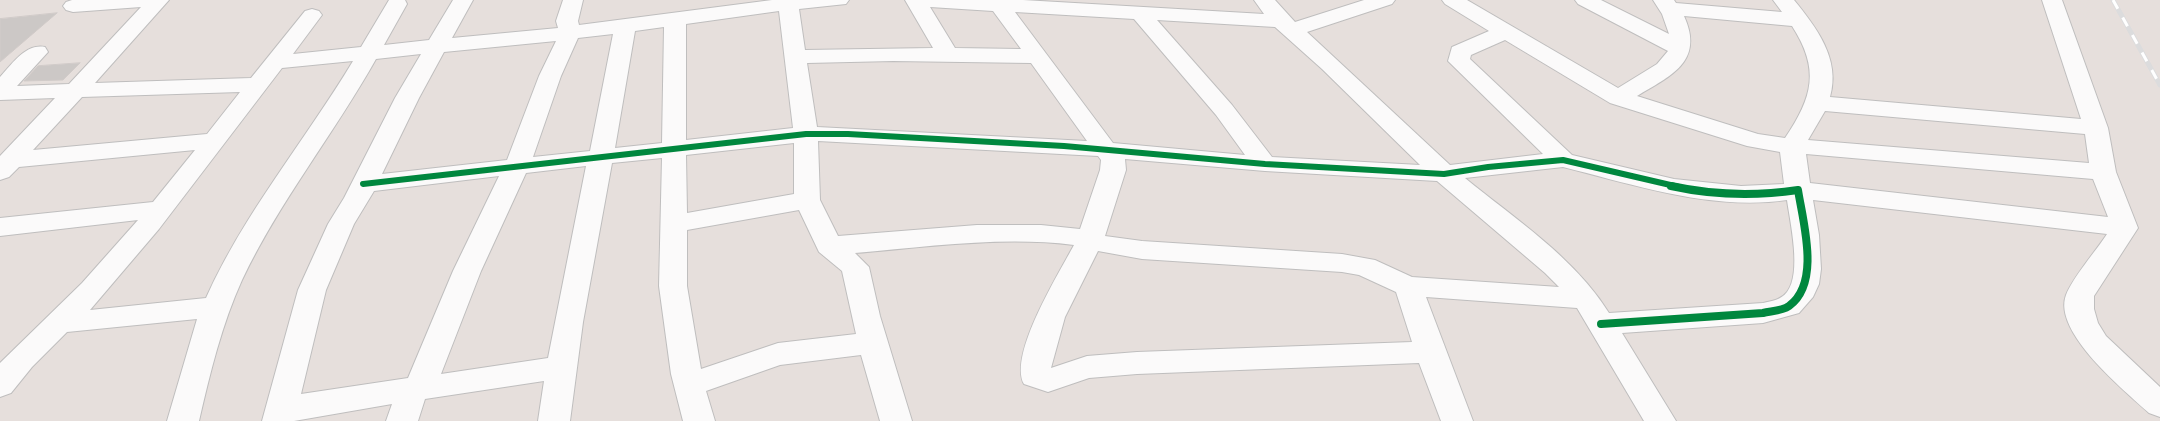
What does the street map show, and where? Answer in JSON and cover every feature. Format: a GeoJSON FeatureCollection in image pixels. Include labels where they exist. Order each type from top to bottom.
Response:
{"type":"FeatureCollection","features":[{"type":"Feature","properties":{"kind":"street"},"geometry":{"type":"LineString","coordinates":[[73,6],[148,0]]}},
{"type":"Feature","properties":{"kind":"street"},"geometry":{"type":"LineString","coordinates":[[5,166],[158,0]]}},
{"type":"Feature","properties":{"kind":"street"},"geometry":{"type":"LineString","coordinates":[[463,0],[341,224],[312,290],[281,415],[491,376],[560,367]]}},
{"type":"Feature","properties":{"kind":"street"},"geometry":{"type":"LineString","coordinates":[[402,421],[467,271],[517,166],[550,76],[570,33],[567,21],[573,0]]}},
{"type":"Feature","properties":{"kind":"street"},"geometry":{"type":"LineString","coordinates":[[274,62],[570,33],[827,0]]}},
{"type":"Feature","properties":{"kind":"street"},"geometry":{"type":"LineString","coordinates":[[916,0],[1139,12],[1287,25],[1385,0]]}},
{"type":"Feature","properties":{"kind":"street"},"geometry":{"type":"LineString","coordinates":[[916,0],[949,56]]}},
{"type":"Feature","properties":{"kind":"street"},"geometry":{"type":"LineString","coordinates":[[1264,0],[1287,25],[1444,174],[1533,246],[1586,299],[1660,421]]}},
{"type":"Feature","properties":{"kind":"street"},"geometry":{"type":"LineString","coordinates":[[1452,0],[1618,98],[1756,141],[1792,146],[2103,172]]}},
{"type":"Feature","properties":{"kind":"street"},"geometry":{"type":"LineString","coordinates":[[1585,0],[1680,48]]}},
{"type":"Feature","properties":{"kind":"street"},"geometry":{"type":"LineString","coordinates":[[1601,324],[1763,313],[1789,306],[1802,294],[1809,273],[1792,146],[1818,102],[1824,78],[1818,48],[1800,20],[1783,0]]}},
{"type":"Feature","properties":{"kind":"street"},"geometry":{"type":"LineString","coordinates":[[2052,0],[2096,128],[2103,172],[2125,228]]}},
{"type":"Feature","properties":{"kind":"street"},"geometry":{"type":"LineString","coordinates":[[183,421],[195,369],[216,307],[246,246],[304,153],[339,103],[397,4]]}},
{"type":"Feature","properties":{"kind":"street"},"geometry":{"type":"LineString","coordinates":[[788,4],[806,134],[807,200],[829,246],[855,267],[873,343],[896,421]]}},
{"type":"Feature","properties":{"kind":"street"},"geometry":{"type":"LineString","coordinates":[[999,4],[1035,56],[1113,160],[1112,170],[1090,241],[1050,317],[1038,355],[1035,376],[1048,381],[1087,367],[1137,363],[1430,352]]}},
{"type":"Feature","properties":{"kind":"street"},"geometry":{"type":"LineString","coordinates":[[1618,98],[1673,63],[1680,48],[1680,33],[1667,4]]}},
{"type":"Feature","properties":{"kind":"street"},"geometry":{"type":"LineString","coordinates":[[1667,4],[1800,20]]}},
{"type":"Feature","properties":{"kind":"street"},"geometry":{"type":"LineString","coordinates":[[1139,12],[1218,102],[1265,164]]}},
{"type":"Feature","properties":{"kind":"street"},"geometry":{"type":"LineString","coordinates":[[0,385],[23,356],[91,290],[160,209],[202,158],[212,141],[312,15]]}},
{"type":"Feature","properties":{"kind":"street"},"geometry":{"type":"LineString","coordinates":[[675,20],[675,224],[673,286],[689,385],[699,421]]}},
{"type":"Feature","properties":{"kind":"street"},"geometry":{"type":"LineString","coordinates":[[554,421],[560,367],[599,157],[616,82],[625,25]]}},
{"type":"Feature","properties":{"kind":"street"},"geometry":{"type":"LineString","coordinates":[[1507,32],[1481,41],[1460,52],[1459,61],[1563,160]]}},
{"type":"Feature","properties":{"kind":"street"},"geometry":{"type":"LineString","coordinates":[[0,91],[37,52]]}},
{"type":"Feature","properties":{"kind":"street"},"geometry":{"type":"LineString","coordinates":[[795,57],[893,54],[1035,56]]}},
{"type":"Feature","properties":{"kind":"street"},"geometry":{"type":"LineString","coordinates":[[0,91],[74,92],[256,85]]}},
{"type":"Feature","properties":{"kind":"street"},"geometry":{"type":"LineString","coordinates":[[1818,102],[2096,128]]}},
{"type":"Feature","properties":{"kind":"street"},"geometry":{"type":"LineString","coordinates":[[363,184],[806,134],[848,134],[1106,150],[1265,164],[1444,174],[1488,167],[1563,160],[1674,187],[1741,194],[1770,194],[1798,190],[2125,228]]}},
{"type":"Feature","properties":{"kind":"street"},"geometry":{"type":"LineString","coordinates":[[5,166],[212,141]]}},
{"type":"Feature","properties":{"kind":"street"},"geometry":{"type":"LineString","coordinates":[[675,224],[807,200]]}},
{"type":"Feature","properties":{"kind":"street"},"geometry":{"type":"LineString","coordinates":[[0,228],[160,209]]}},
{"type":"Feature","properties":{"kind":"street"},"geometry":{"type":"LineString","coordinates":[[2125,228],[2080,296],[2079,308],[2083,325],[2097,344],[2160,404]]}},
{"type":"Feature","properties":{"kind":"street"},"geometry":{"type":"LineString","coordinates":[[829,246],[977,234],[1073,236],[1090,241],[1142,250],[1342,263],[1365,267],[1408,286],[1586,299]]}},
{"type":"Feature","properties":{"kind":"street"},"geometry":{"type":"LineString","coordinates":[[1408,286],[1430,352],[1457,421]]}},
{"type":"Feature","properties":{"kind":"street"},"geometry":{"type":"LineString","coordinates":[[58,323],[216,307]]}},
{"type":"Feature","properties":{"kind":"street"},"geometry":{"type":"LineString","coordinates":[[689,385],[778,354],[873,343]]}},
{"type":"Feature","properties":{"kind":"building"},"geometry":{"type":"Polygon","coordinates":[[[57,13],[0,62],[0,19],[57,13]]]}},
{"type":"Feature","properties":{"kind":"building"},"geometry":{"type":"Polygon","coordinates":[[[80,63],[63,80],[24,81],[38,66],[80,63]]]}},
{"type":"Feature","properties":{"kind":"railway"},"geometry":{"type":"LineString","coordinates":[[2113,0],[2160,85]]}},
{"type":"Feature","properties":{"kind":"cycle path"},"geometry":{"type":"LineString","coordinates":[[363,184],[806,134],[848,134],[1064,146],[1265,164],[1444,174],[1488,167],[1563,160],[1674,187],[1741,194],[1771,194],[1798,190],[1806,235],[1807,269],[1805,284],[1799,297],[1789,306],[1763,313],[1601,324]]}}]}
